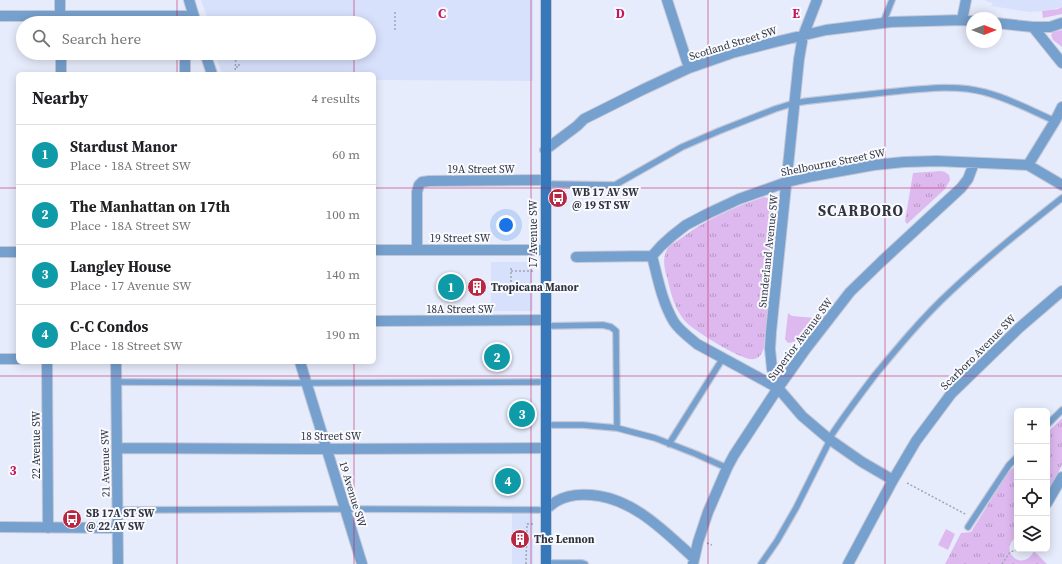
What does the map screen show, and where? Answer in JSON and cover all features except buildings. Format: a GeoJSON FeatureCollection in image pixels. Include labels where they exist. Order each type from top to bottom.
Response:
{"type":"FeatureCollection","features":[{"type":"Feature","properties":{"kind":"main road","name":"17 Avenue SW"},"geometry":{"type":"LineString","coordinates":[[546,0],[546,563]]}},
{"type":"Feature","properties":{"kind":"street"},"geometry":{"type":"LineString","coordinates":[[60,0],[60,16]]}},
{"type":"Feature","properties":{"kind":"street"},"geometry":{"type":"LineString","coordinates":[[190,0],[190,16]]}},
{"type":"Feature","properties":{"kind":"street"},"geometry":{"type":"LineString","coordinates":[[666,0],[689,68]]}},
{"type":"Feature","properties":{"kind":"street","name":"Sunderland Avenue SW"},"geometry":{"type":"LineString","coordinates":[[778,388],[772,369],[771,344],[794,103],[803,36],[817,0]]}},
{"type":"Feature","properties":{"kind":"street"},"geometry":{"type":"LineString","coordinates":[[962,20],[966,0]]}},
{"type":"Feature","properties":{"kind":"street"},"geometry":{"type":"LineString","coordinates":[[0,16],[16,17]]}},
{"type":"Feature","properties":{"kind":"street","name":"Scotland Street SW"},"geometry":{"type":"LineString","coordinates":[[545,150],[584,119],[689,68],[732,53],[826,30],[883,23],[966,20]]}},
{"type":"Feature","properties":{"kind":"street"},"geometry":{"type":"LineString","coordinates":[[1002,24],[1050,27],[1062,23]]}},
{"type":"Feature","properties":{"kind":"street"},"geometry":{"type":"LineString","coordinates":[[1034,27],[1062,63]]}},
{"type":"Feature","properties":{"kind":"street"},"geometry":{"type":"LineString","coordinates":[[61,60],[61,72]]}},
{"type":"Feature","properties":{"kind":"street"},"geometry":{"type":"LineString","coordinates":[[185,60],[185,72]]}},
{"type":"Feature","properties":{"kind":"street"},"geometry":{"type":"LineString","coordinates":[[207,60],[211,72]]}},
{"type":"Feature","properties":{"kind":"street"},"geometry":{"type":"LineString","coordinates":[[1028,165],[1062,107]]}},
{"type":"Feature","properties":{"kind":"street","name":"Shelbourne Street SW"},"geometry":{"type":"LineString","coordinates":[[652,256],[660,246],[686,225],[739,199],[787,182],[867,166],[904,162],[937,161],[1028,165],[1062,185]]}},
{"type":"Feature","properties":{"kind":"street","name":"Superior Avenue SW"},"geometry":{"type":"LineString","coordinates":[[694,561],[698,542],[708,512],[727,468],[734,455],[804,350],[850,292],[882,260],[961,188],[968,179],[974,163]]}},
{"type":"Feature","properties":{"kind":"street","name":"19A Street SW"},"geometry":{"type":"LineString","coordinates":[[417,250],[417,192],[418,185],[422,182],[545,182]]}},
{"type":"Feature","properties":{"kind":"street","name":"19 Street SW"},"geometry":{"type":"LineString","coordinates":[[376,250],[545,250]]}},
{"type":"Feature","properties":{"kind":"street"},"geometry":{"type":"LineString","coordinates":[[0,252],[16,252]]}},
{"type":"Feature","properties":{"kind":"street"},"geometry":{"type":"LineString","coordinates":[[576,257],[652,256],[665,303],[675,323],[686,335],[697,344],[778,388],[802,416],[829,440],[893,480]]}},
{"type":"Feature","properties":{"kind":"street","name":"Scarboro Avenue SW"},"geometry":{"type":"LineString","coordinates":[[848,564],[893,480],[916,441],[951,394],[1019,328],[1062,291]]}},
{"type":"Feature","properties":{"kind":"street","name":"18A Street SW"},"geometry":{"type":"LineString","coordinates":[[376,321],[545,323]]}},
{"type":"Feature","properties":{"kind":"street"},"geometry":{"type":"LineString","coordinates":[[0,359],[16,360]]}},
{"type":"Feature","properties":{"kind":"street","name":"22 Avenue SW"},"geometry":{"type":"LineString","coordinates":[[47,364],[48,528]]}},
{"type":"Feature","properties":{"kind":"street","name":"21 Avenue SW"},"geometry":{"type":"LineString","coordinates":[[116,364],[118,564]]}},
{"type":"Feature","properties":{"kind":"street","name":"19 Avenue SW"},"geometry":{"type":"LineString","coordinates":[[301,364],[362,564]]}},
{"type":"Feature","properties":{"kind":"street","name":"18 Street SW"},"geometry":{"type":"LineString","coordinates":[[117,448],[545,448]]}},
{"type":"Feature","properties":{"kind":"street"},"geometry":{"type":"LineString","coordinates":[[1050,498],[1062,477]]}},
{"type":"Feature","properties":{"kind":"street"},"geometry":{"type":"LineString","coordinates":[[545,510],[565,497],[582,494],[616,500],[647,517],[694,561]]}},
{"type":"Feature","properties":{"kind":"street"},"geometry":{"type":"LineString","coordinates":[[0,527],[117,528]]}},
{"type":"Feature","properties":{"kind":"lane"},"geometry":{"type":"LineString","coordinates":[[883,23],[892,0]]}},
{"type":"Feature","properties":{"kind":"lane"},"geometry":{"type":"LineString","coordinates":[[545,182],[615,185],[682,147],[719,131],[775,109],[794,103],[815,100],[921,89],[963,88],[984,92],[1003,98],[1055,121]]}},
{"type":"Feature","properties":{"kind":"lane"},"geometry":{"type":"LineString","coordinates":[[761,564],[777,542],[796,508],[829,440],[865,388],[896,349],[949,292],[988,257],[1062,198]]}},
{"type":"Feature","properties":{"kind":"lane"},"geometry":{"type":"LineString","coordinates":[[545,323],[603,325],[611,327],[616,331],[617,428]]}},
{"type":"Feature","properties":{"kind":"lane"},"geometry":{"type":"LineString","coordinates":[[669,444],[723,358]]}},
{"type":"Feature","properties":{"kind":"lane"},"geometry":{"type":"LineString","coordinates":[[116,382],[545,382]]}},
{"type":"Feature","properties":{"kind":"lane"},"geometry":{"type":"LineString","coordinates":[[1050,422],[1062,410]]}},
{"type":"Feature","properties":{"kind":"lane"},"geometry":{"type":"LineString","coordinates":[[545,425],[583,425],[617,428],[655,438],[727,468]]}},
{"type":"Feature","properties":{"kind":"lane"},"geometry":{"type":"LineString","coordinates":[[968,527],[1009,465],[1014,460]]}},
{"type":"Feature","properties":{"kind":"lane"},"geometry":{"type":"LineString","coordinates":[[118,510],[545,510]]}},
{"type":"Feature","properties":{"kind":"lane"},"geometry":{"type":"LineString","coordinates":[[546,563],[585,564]]}},
{"type":"Feature","properties":{"kind":"path"},"geometry":{"type":"LineString","coordinates":[[396,12],[396,30]]}},
{"type":"Feature","properties":{"kind":"path"},"geometry":{"type":"LineString","coordinates":[[235,72],[236,60]]}},
{"type":"Feature","properties":{"kind":"path"},"geometry":{"type":"LineString","coordinates":[[235,67],[239,67],[239,64]]}},
{"type":"Feature","properties":{"kind":"path"},"geometry":{"type":"LineString","coordinates":[[511,282],[511,269],[534,271]]}},
{"type":"Feature","properties":{"kind":"path"},"geometry":{"type":"LineString","coordinates":[[907,483],[973,519]]}},
{"type":"Feature","properties":{"kind":"path"},"geometry":{"type":"LineString","coordinates":[[526,564],[526,526],[527,524],[535,524]]}},
{"type":"Feature","properties":{"kind":"path"},"geometry":{"type":"LineString","coordinates":[[707,543],[712,545]]}},
{"type":"Feature","properties":{"kind":"path"},"geometry":{"type":"LineString","coordinates":[[1002,564],[1010,552],[1014,551]]}},
{"type":"Feature","properties":{"kind":"shaded area"},"geometry":{"type":"Polygon","coordinates":[[[201,0],[533,0],[533,81],[376,80],[376,72],[221,72],[217,60],[376,60],[376,16],[207,16],[201,0]]]}},
{"type":"Feature","properties":{"kind":"shaded area"},"geometry":{"type":"Polygon","coordinates":[[[986,0],[1062,0],[1062,7],[1045,11],[1029,12],[991,6],[993,3],[986,0]]]}},
{"type":"Feature","properties":{"kind":"shaded area"},"geometry":{"type":"Polygon","coordinates":[[[491,262],[532,262],[532,311],[491,311],[491,262]]]}},
{"type":"Feature","properties":{"kind":"shaded area"},"geometry":{"type":"Polygon","coordinates":[[[512,510],[533,510],[533,564],[512,564],[512,510]]]}},
{"type":"Feature","properties":{"kind":"green space"},"geometry":{"type":"Polygon","coordinates":[[[1062,7],[1062,14],[1043,18],[1042,11],[1062,7]]]}},
{"type":"Feature","properties":{"kind":"green space"},"geometry":{"type":"Polygon","coordinates":[[[1062,30],[1062,47],[1053,40],[1051,35],[1053,32],[1062,30]]]}},
{"type":"Feature","properties":{"kind":"green space"},"geometry":{"type":"Polygon","coordinates":[[[941,171],[949,175],[950,180],[945,189],[907,224],[905,221],[913,173],[941,171]]]}},
{"type":"Feature","properties":{"kind":"green space"},"geometry":{"type":"Polygon","coordinates":[[[764,197],[773,201],[778,210],[764,348],[758,358],[748,359],[710,339],[688,324],[675,306],[665,270],[664,259],[666,251],[672,244],[699,226],[742,205],[764,197]]]}},
{"type":"Feature","properties":{"kind":"green space"},"geometry":{"type":"Polygon","coordinates":[[[788,313],[792,316],[816,318],[798,340],[789,343],[785,339],[788,313]]]}},
{"type":"Feature","properties":{"kind":"green space"},"geometry":{"type":"Polygon","coordinates":[[[1062,418],[1062,465],[1050,487],[1050,444],[1050,430],[1062,418]]]}},
{"type":"Feature","properties":{"kind":"green space"},"geometry":{"type":"Polygon","coordinates":[[[1014,467],[1014,539],[1010,545],[1010,552],[1014,558],[1020,560],[1029,558],[1033,552],[1035,552],[1047,564],[945,564],[961,533],[971,532],[1007,474],[1014,467]]]}},
{"type":"Feature","properties":{"kind":"green space"},"geometry":{"type":"Polygon","coordinates":[[[946,529],[955,534],[948,550],[938,545],[946,529]]]}},
{"type":"Feature","properties":{"kind":"place","name":"WB 17 AV SW @ 19 ST SW"},"geometry":{"type":"Point","coordinates":[558,198]}},
{"type":"Feature","properties":{"kind":"place","name":"Stardust Manor"},"geometry":{"type":"Point","coordinates":[451,287]}},
{"type":"Feature","properties":{"kind":"place","name":"Tropicana Manor"},"geometry":{"type":"Point","coordinates":[477,287]}},
{"type":"Feature","properties":{"kind":"place","name":"The Manhattan on 17th"},"geometry":{"type":"Point","coordinates":[497,357]}},
{"type":"Feature","properties":{"kind":"place","name":"Langley House"},"geometry":{"type":"Point","coordinates":[522,414]}},
{"type":"Feature","properties":{"kind":"place","name":"C-C Condos"},"geometry":{"type":"Point","coordinates":[508,481]}},
{"type":"Feature","properties":{"kind":"place","name":"SB 17A ST SW @ 22 AV SW"},"geometry":{"type":"Point","coordinates":[72,519]}},
{"type":"Feature","properties":{"kind":"place","name":"The Lennon"},"geometry":{"type":"Point","coordinates":[520,539]}},
{"type":"Feature","properties":{"kind":"district","name":"SCARBORO"},"geometry":{"type":"Point","coordinates":[861,211]}}]}
